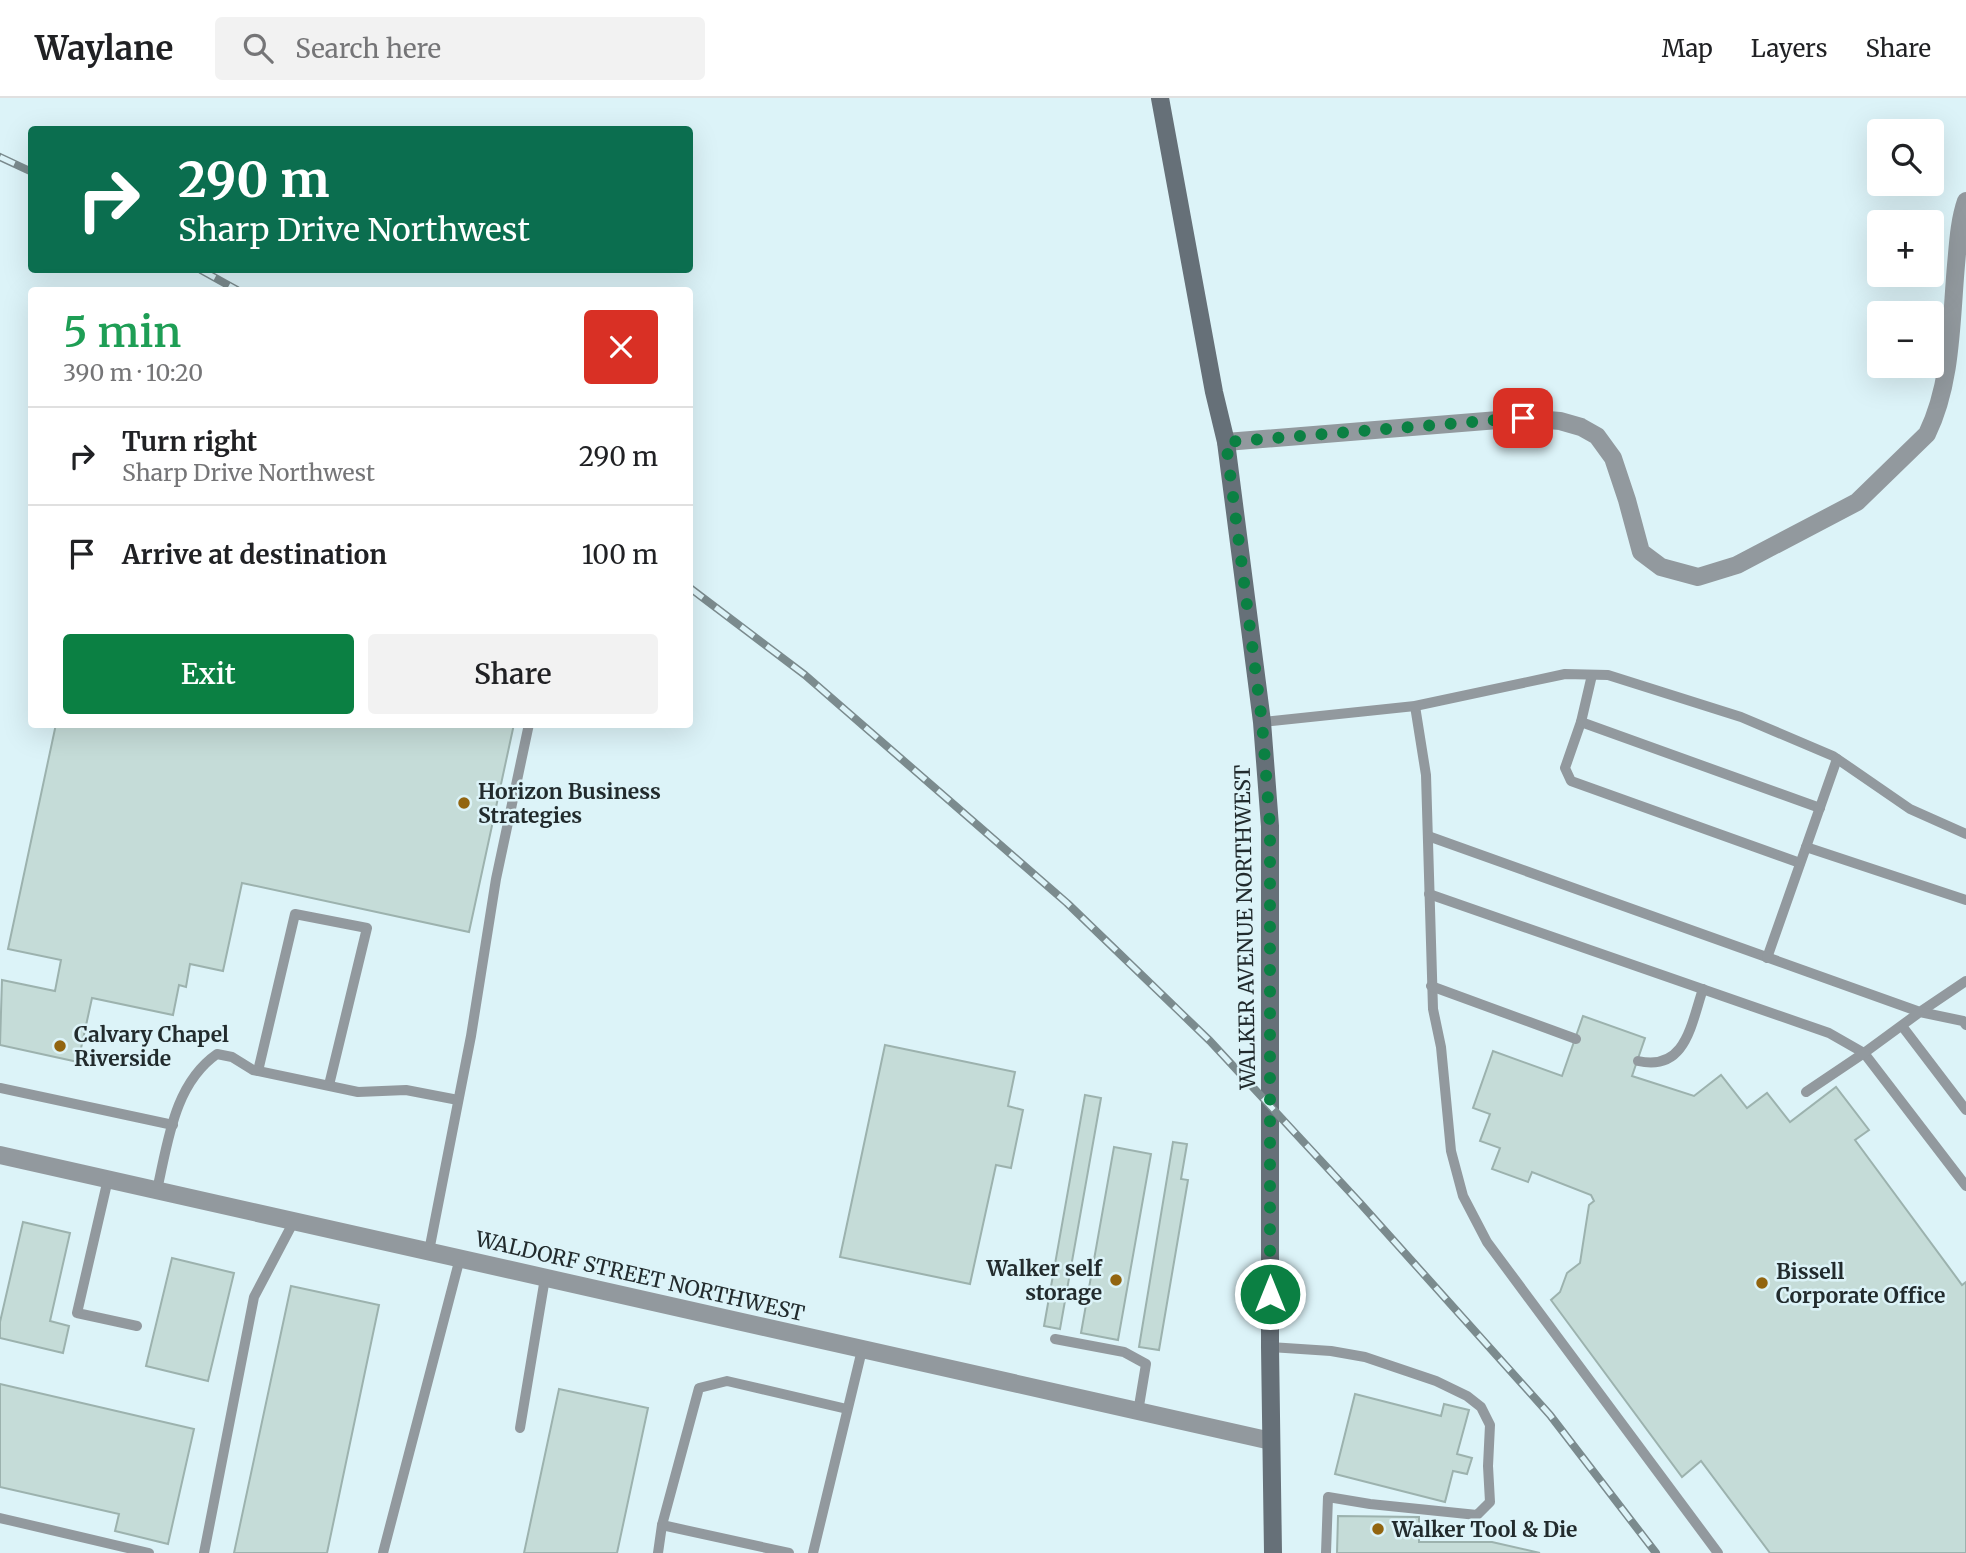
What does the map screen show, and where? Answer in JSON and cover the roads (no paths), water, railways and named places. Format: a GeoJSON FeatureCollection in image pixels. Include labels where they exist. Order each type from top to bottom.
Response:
{"type":"FeatureCollection","features":[{"type":"Feature","properties":{"kind":"main road","name":"WALKER AVENUE NORTHWEST"},"geometry":{"type":"LineString","coordinates":[[1160,98],[1214,392],[1226,442],[1262,722],[1270,826],[1270,1348],[1273,1553]]}},
{"type":"Feature","properties":{"kind":"street"},"geometry":{"type":"LineString","coordinates":[[1226,442],[1523,418],[1581,426],[1597,436],[1613,458],[1641,551],[1661,568],[1698,576],[1737,565],[1857,502],[1927,434],[1945,377],[1958,242],[1966,201]]}},
{"type":"Feature","properties":{"kind":"street","name":"WALDORF STREET NORTHWEST"},"geometry":{"type":"LineString","coordinates":[[0,1154],[1271,1441]]}},
{"type":"Feature","properties":{"kind":"lane"},"geometry":{"type":"LineString","coordinates":[[1262,722],[1415,706],[1565,674],[1608,675],[1741,717],[1837,758],[1910,809],[1966,834]]}},
{"type":"Feature","properties":{"kind":"lane"},"geometry":{"type":"LineString","coordinates":[[1592,675],[1581,722],[1565,768],[1571,781],[1800,863]]}},
{"type":"Feature","properties":{"kind":"lane"},"geometry":{"type":"LineString","coordinates":[[1415,706],[1426,775],[1433,1009],[1441,1047],[1451,1151],[1463,1196],[1487,1242],[1717,1553]]}},
{"type":"Feature","properties":{"kind":"lane"},"geometry":{"type":"LineString","coordinates":[[1581,722],[1820,808]]}},
{"type":"Feature","properties":{"kind":"lane"},"geometry":{"type":"LineString","coordinates":[[429,1251],[496,879],[528,728]]}},
{"type":"Feature","properties":{"kind":"lane"},"geometry":{"type":"LineString","coordinates":[[1767,958],[1837,758]]}},
{"type":"Feature","properties":{"kind":"lane"},"geometry":{"type":"LineString","coordinates":[[1428,836],[1920,1012],[1963,1021],[1966,1025]]}},
{"type":"Feature","properties":{"kind":"lane"},"geometry":{"type":"LineString","coordinates":[[1806,847],[1966,900]]}},
{"type":"Feature","properties":{"kind":"lane"},"geometry":{"type":"LineString","coordinates":[[1429,894],[1829,1033],[1864,1053],[1966,1186]]}},
{"type":"Feature","properties":{"kind":"lane"},"geometry":{"type":"LineString","coordinates":[[258,1071],[295,914],[367,928],[329,1086]]}},
{"type":"Feature","properties":{"kind":"lane"},"geometry":{"type":"LineString","coordinates":[[1806,1092],[1966,981]]}},
{"type":"Feature","properties":{"kind":"lane"},"geometry":{"type":"LineString","coordinates":[[1431,986],[1576,1039]]}},
{"type":"Feature","properties":{"kind":"lane"},"geometry":{"type":"LineString","coordinates":[[1638,1061],[1664,1061],[1681,1048],[1703,989]]}},
{"type":"Feature","properties":{"kind":"lane"},"geometry":{"type":"LineString","coordinates":[[1902,1026],[1966,1111]]}},
{"type":"Feature","properties":{"kind":"lane"},"geometry":{"type":"LineString","coordinates":[[157,1190],[184,1090],[205,1062],[217,1054],[232,1057],[258,1071],[358,1092],[406,1090],[458,1100]]}},
{"type":"Feature","properties":{"kind":"lane"},"geometry":{"type":"LineString","coordinates":[[0,1088],[173,1125]]}},
{"type":"Feature","properties":{"kind":"lane"},"geometry":{"type":"LineString","coordinates":[[108,1179],[77,1313],[137,1326]]}},
{"type":"Feature","properties":{"kind":"lane"},"geometry":{"type":"LineString","coordinates":[[204,1553],[254,1297],[294,1221]]}},
{"type":"Feature","properties":{"kind":"lane"},"geometry":{"type":"LineString","coordinates":[[383,1553],[460,1258]]}},
{"type":"Feature","properties":{"kind":"lane"},"geometry":{"type":"LineString","coordinates":[[520,1428],[545,1278]]}},
{"type":"Feature","properties":{"kind":"lane"},"geometry":{"type":"LineString","coordinates":[[1055,1339],[1124,1352],[1146,1364],[1138,1412]]}},
{"type":"Feature","properties":{"kind":"lane"},"geometry":{"type":"LineString","coordinates":[[1270,1348],[1331,1351],[1398,1367],[1467,1396],[1481,1407],[1490,1425],[1490,1502],[1477,1516],[1328,1497],[1326,1553]]}},
{"type":"Feature","properties":{"kind":"lane"},"geometry":{"type":"LineString","coordinates":[[813,1553],[862,1350]]}},
{"type":"Feature","properties":{"kind":"lane"},"geometry":{"type":"LineString","coordinates":[[658,1553],[662,1525],[699,1388],[727,1381],[847,1409]]}},
{"type":"Feature","properties":{"kind":"lane"},"geometry":{"type":"LineString","coordinates":[[0,1518],[149,1553]]}},
{"type":"Feature","properties":{"kind":"lane"},"geometry":{"type":"LineString","coordinates":[[662,1525],[789,1553]]}},
{"type":"Feature","properties":{"kind":"railway"},"geometry":{"type":"LineString","coordinates":[[0,157],[28,170]]}},
{"type":"Feature","properties":{"kind":"railway"},"geometry":{"type":"LineString","coordinates":[[206,273],[232,287]]}},
{"type":"Feature","properties":{"kind":"railway"},"geometry":{"type":"LineString","coordinates":[[693,590],[805,675],[1067,903],[1210,1041],[1550,1415],[1656,1553]]}},
{"type":"Feature","properties":{"kind":"place","name":"Horizon Business Strategies"},"geometry":{"type":"Point","coordinates":[464,803]}},
{"type":"Feature","properties":{"kind":"place","name":"Calvary Chapel Riverside"},"geometry":{"type":"Point","coordinates":[60,1046]}},
{"type":"Feature","properties":{"kind":"place","name":"Walker self storage"},"geometry":{"type":"Point","coordinates":[1116,1280]}},
{"type":"Feature","properties":{"kind":"place","name":"Bissell Corporate Office"},"geometry":{"type":"Point","coordinates":[1762,1283]}},
{"type":"Feature","properties":{"kind":"place","name":"Walker Tool & Die"},"geometry":{"type":"Point","coordinates":[1378,1529]}}]}
